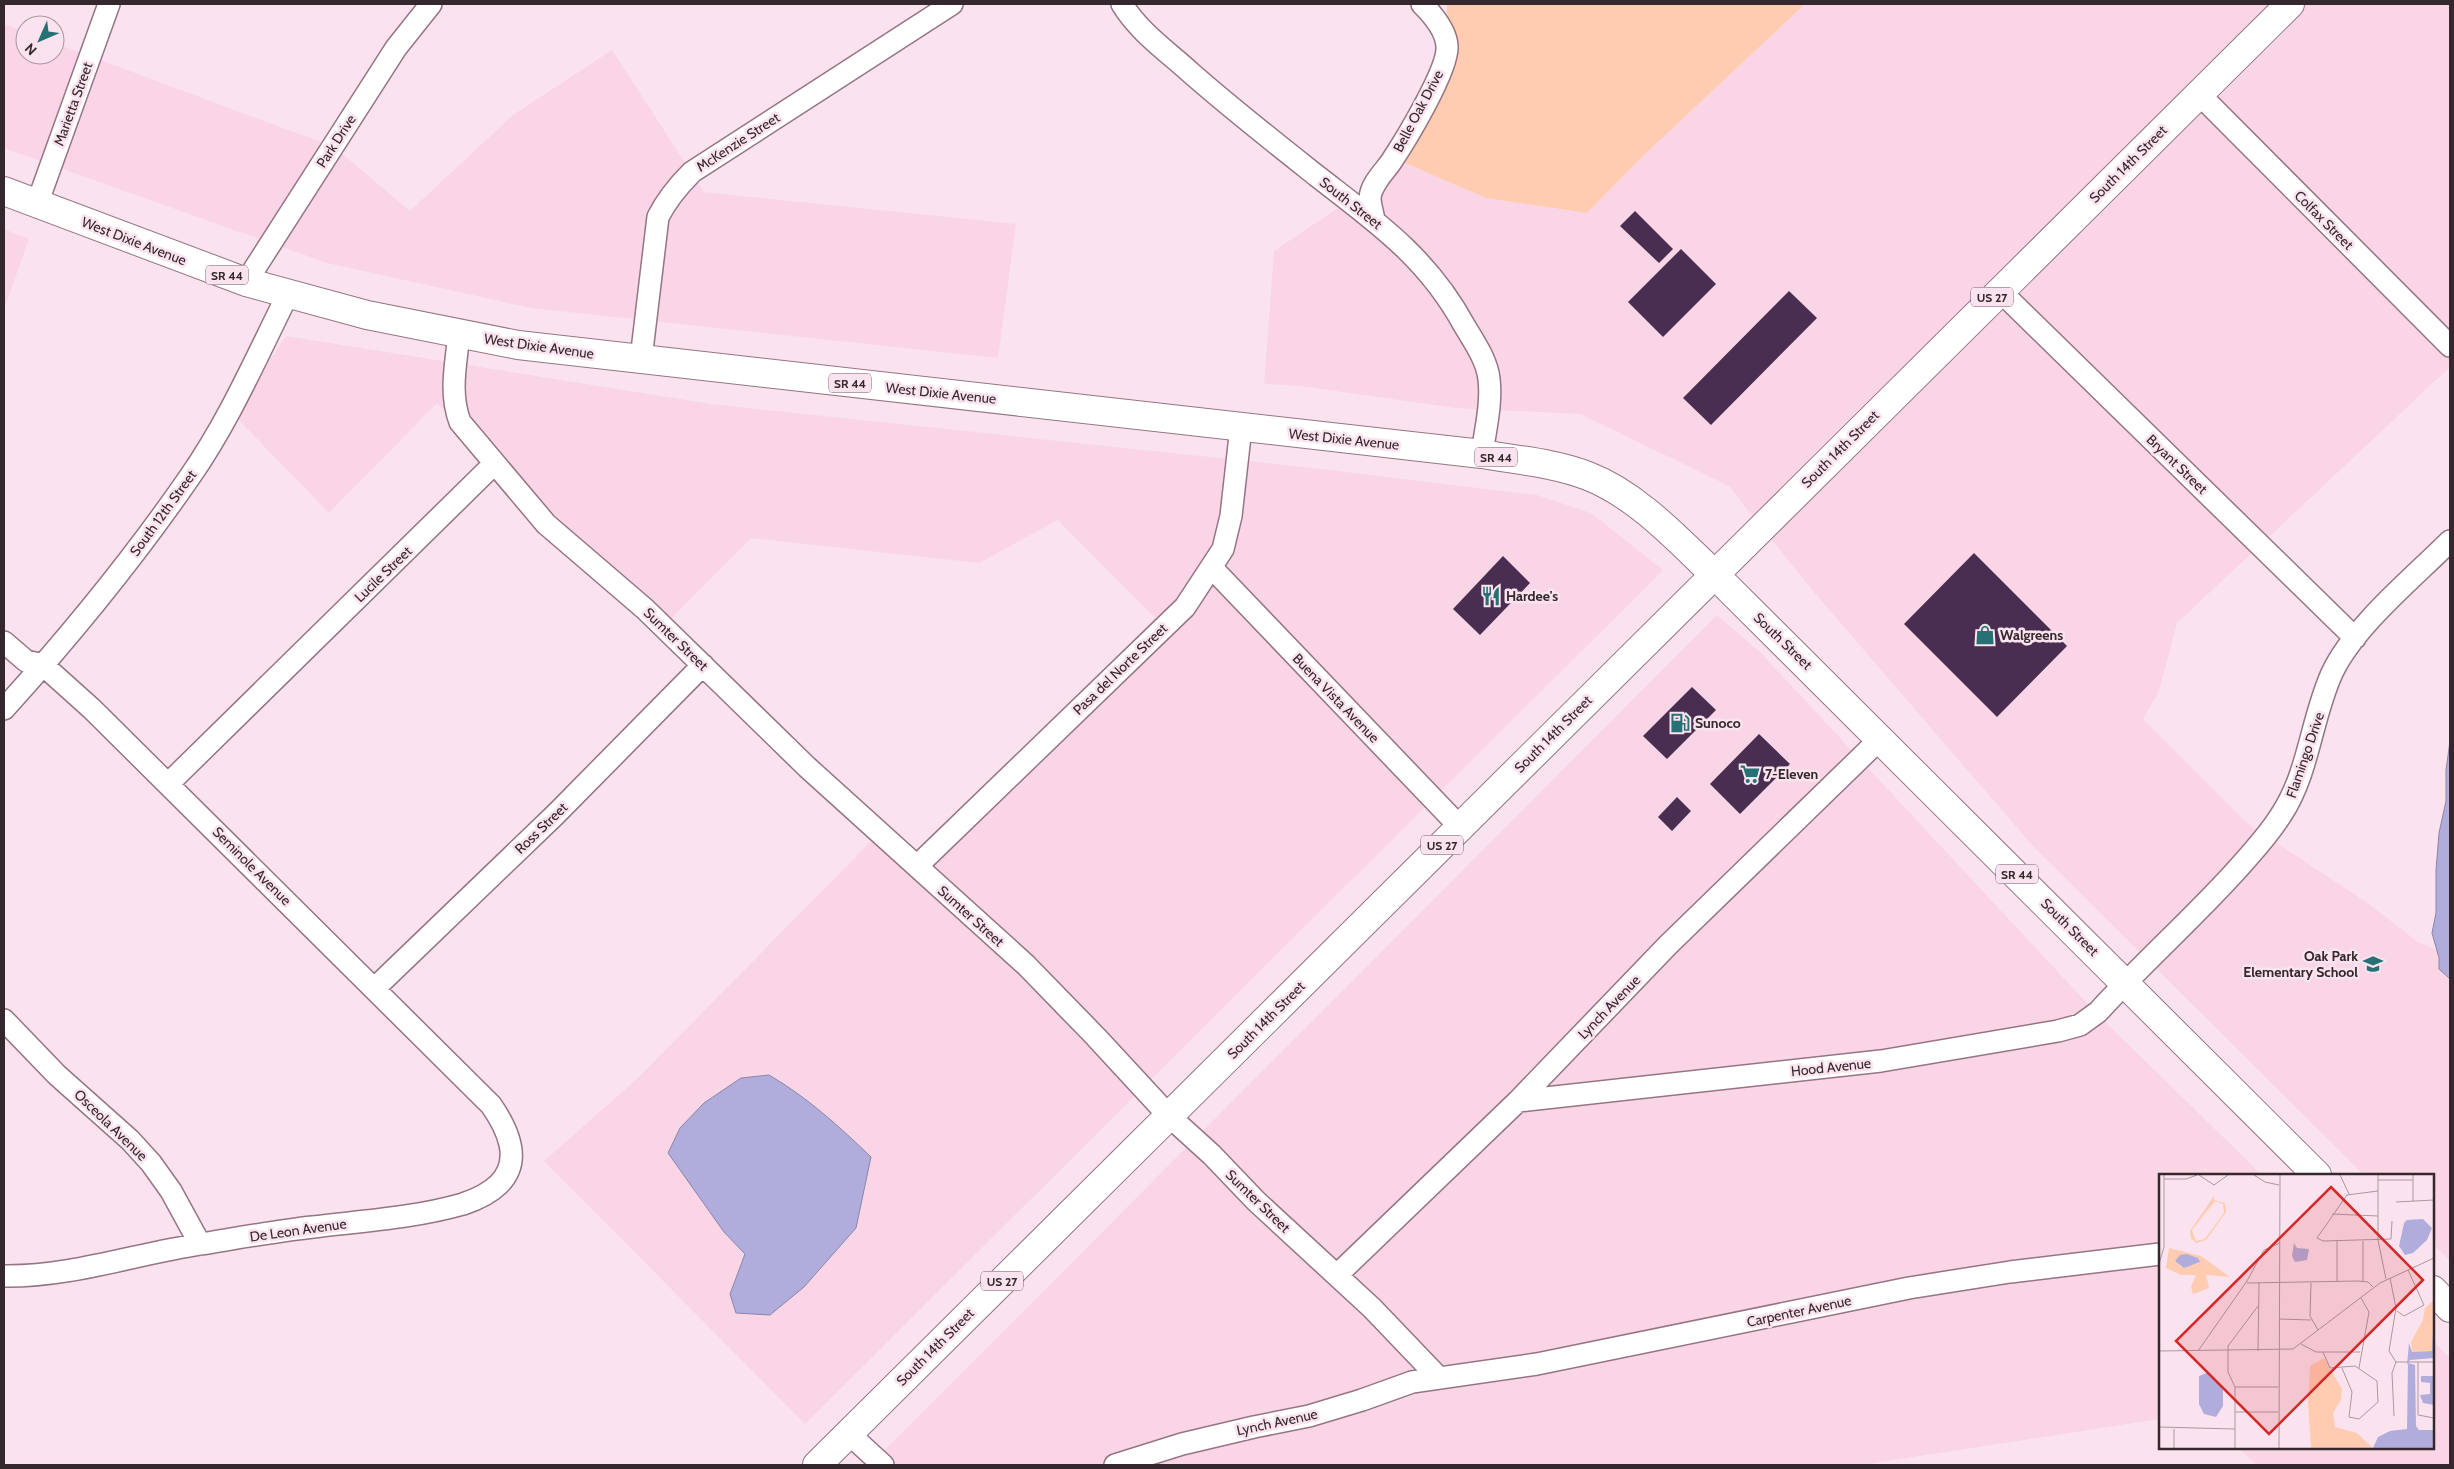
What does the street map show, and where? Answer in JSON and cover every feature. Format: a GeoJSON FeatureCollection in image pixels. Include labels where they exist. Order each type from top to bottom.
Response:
{"type":"FeatureCollection","features":[{"type":"Feature","properties":{"kind":"main road","name":"South 14th Street"},"geometry":{"type":"LineString","coordinates":[[817,1465],[1999,290],[2290,4]]}},
{"type":"Feature","properties":{"kind":"main road","name":"West Dixie Avenue"},"geometry":{"type":"LineString","coordinates":[[4,191],[246,282],[367,315],[518,345],[1482,454],[1556,467],[1587,476],[1616,490],[1667,529],[1715,574]]}},
{"type":"Feature","properties":{"kind":"main road","name":"South Street"},"geometry":{"type":"LineString","coordinates":[[1715,574],[2317,1174]]}},
{"type":"Feature","properties":{"kind":"main road"},"geometry":{"type":"LineString","coordinates":[[2434,1291],[2450,1308]]}},
{"type":"Feature","properties":{"kind":"street","name":"Marietta Street"},"geometry":{"type":"LineString","coordinates":[[37,204],[109,4]]}},
{"type":"Feature","properties":{"kind":"street","name":"Park Drive"},"geometry":{"type":"LineString","coordinates":[[246,282],[396,48],[431,4]]}},
{"type":"Feature","properties":{"kind":"street","name":"McKenzie Street"},"geometry":{"type":"LineString","coordinates":[[641,359],[658,217],[667,199],[682,181],[692,172],[952,4]]}},
{"type":"Feature","properties":{"kind":"street","name":"South Street"},"geometry":{"type":"LineString","coordinates":[[1122,4],[1154,41],[1234,112],[1374,220],[1405,246],[1432,277],[1460,317],[1483,358],[1489,379],[1489,401],[1482,454]]}},
{"type":"Feature","properties":{"kind":"street","name":"Belle Oak Drive"},"geometry":{"type":"LineString","coordinates":[[1374,220],[1370,198],[1372,188],[1392,161],[1433,89],[1446,55],[1447,46],[1443,33],[1432,14],[1422,4]]}},
{"type":"Feature","properties":{"kind":"street","name":"Colfax Street"},"geometry":{"type":"LineString","coordinates":[[2199,94],[2450,346]]}},
{"type":"Feature","properties":{"kind":"street","name":"Bryant Street"},"geometry":{"type":"LineString","coordinates":[[1999,290],[2355,638]]}},
{"type":"Feature","properties":{"kind":"street","name":"South 12th Street"},"geometry":{"type":"LineString","coordinates":[[4,709],[43,666],[111,582],[190,478],[218,433],[288,294]]}},
{"type":"Feature","properties":{"kind":"street"},"geometry":{"type":"LineString","coordinates":[[459,334],[453,389],[455,408],[460,422],[494,464]]}},
{"type":"Feature","properties":{"kind":"street","name":"Pasa del Norte Street"},"geometry":{"type":"LineString","coordinates":[[917,866],[1184,607],[1223,549],[1231,516],[1241,427]]}},
{"type":"Feature","properties":{"kind":"street","name":"Sumter Street"},"geometry":{"type":"LineString","coordinates":[[494,464],[546,524],[645,609],[807,767],[1026,965],[1169,1116],[1212,1155],[1256,1202],[1337,1275],[1439,1378]]}},
{"type":"Feature","properties":{"kind":"street","name":"Lucile Street"},"geometry":{"type":"LineString","coordinates":[[168,784],[494,464]]}},
{"type":"Feature","properties":{"kind":"street","name":"Flamingo Drive"},"geometry":{"type":"LineString","coordinates":[[2125,982],[2205,905],[2254,851],[2281,816],[2295,790],[2332,674],[2355,638],[2450,541]]}},
{"type":"Feature","properties":{"kind":"street","name":"Buena Vista Avenue"},"geometry":{"type":"LineString","coordinates":[[1212,568],[1460,827]]}},
{"type":"Feature","properties":{"kind":"street","name":"Seminole Avenue"},"geometry":{"type":"LineString","coordinates":[[4,642],[26,661],[43,666],[92,709],[490,1103]]}},
{"type":"Feature","properties":{"kind":"street","name":"Ross Street"},"geometry":{"type":"LineString","coordinates":[[375,988],[556,814],[703,665]]}},
{"type":"Feature","properties":{"kind":"street","name":"Lynch Avenue"},"geometry":{"type":"LineString","coordinates":[[1337,1275],[1518,1101],[1668,945],[1881,738]]}},
{"type":"Feature","properties":{"kind":"street","name":"Hood Avenue"},"geometry":{"type":"LineString","coordinates":[[1518,1101],[1881,1061],[2058,1031],[2080,1025],[2098,1012],[2125,982]]}},
{"type":"Feature","properties":{"kind":"street","name":"Osceola Avenue"},"geometry":{"type":"LineString","coordinates":[[4,1020],[57,1074],[130,1140],[151,1163],[171,1191],[200,1244]]}},
{"type":"Feature","properties":{"kind":"street","name":"De Leon Avenue"},"geometry":{"type":"LineString","coordinates":[[4,1276],[55,1274],[200,1244],[311,1227],[401,1217],[464,1204],[486,1194],[499,1184],[509,1170],[511,1158],[509,1138],[503,1123],[490,1103]]}},
{"type":"Feature","properties":{"kind":"street","name":"Carpenter Avenue"},"geometry":{"type":"LineString","coordinates":[[1439,1378],[1545,1363],[1909,1288],[2010,1272],[2159,1254]]}},
{"type":"Feature","properties":{"kind":"street","name":"Lynch Avenue"},"geometry":{"type":"LineString","coordinates":[[1116,1465],[1182,1444],[1309,1416],[1412,1382],[1439,1378]]}},
{"type":"Feature","properties":{"kind":"street"},"geometry":{"type":"LineString","coordinates":[[848,1433],[883,1465]]}},
{"type":"Feature","properties":{"kind":"shaded area"},"geometry":{"type":"Polygon","coordinates":[[[1447,4],[1805,4],[1642,157],[1587,213],[1486,198],[1405,163],[1436,88],[1447,20],[1447,4]]]}},
{"type":"Feature","properties":{"kind":"shaded area"},"geometry":{"type":"Polygon","coordinates":[[[1805,4],[2274,4],[1755,519],[1729,486],[1580,414],[1455,408],[1300,386],[1264,384],[1274,251],[1405,163],[1486,198],[1587,213],[1642,157],[1805,4]]]}},
{"type":"Feature","properties":{"kind":"shaded area"},"geometry":{"type":"Polygon","coordinates":[[[2304,4],[2450,4],[2450,367],[2177,623],[2159,691],[2143,719],[2248,824],[2369,904],[2418,942],[2437,950],[2439,969],[2450,979],[2450,1261],[2434,1245],[2434,1174],[2363,1174],[2032,845],[1813,591],[1768,535],[2304,4]]]}},
{"type":"Feature","properties":{"kind":"shaded area"},"geometry":{"type":"Polygon","coordinates":[[[4,24],[15,28],[15,65],[65,65],[65,47],[334,147],[410,211],[513,115],[612,50],[704,192],[1016,224],[998,358],[531,308],[327,263],[4,148],[4,24]]]}},
{"type":"Feature","properties":{"kind":"shaded area"},"geometry":{"type":"Polygon","coordinates":[[[4,229],[29,239],[4,309],[4,229]]]}},
{"type":"Feature","properties":{"kind":"shaded area"},"geometry":{"type":"Polygon","coordinates":[[[286,336],[711,404],[1304,467],[1537,495],[1591,513],[1663,570],[805,1424],[544,1161],[638,1078],[877,835],[912,870],[1155,618],[1058,520],[979,563],[751,538],[668,622],[437,403],[329,513],[233,414],[286,336]],[[769,1075],[724,1232],[745,1254],[739,1272],[804,1287],[856,1228],[871,1158],[840,1127],[784,1084],[769,1075]]]}},
{"type":"Feature","properties":{"kind":"shaded area"},"geometry":{"type":"Polygon","coordinates":[[[1717,615],[1760,652],[2100,1017],[2261,1174],[2159,1174],[2159,1419],[1861,1465],[870,1465],[1717,615]]]}},
{"type":"Feature","properties":{"kind":"shaded area"},"geometry":{"type":"Polygon","coordinates":[[[2434,1342],[2450,1358],[2450,1465],[2257,1465],[2239,1449],[2434,1449],[2434,1342]]]}},
{"type":"Feature","properties":{"kind":"water"},"geometry":{"type":"Polygon","coordinates":[[[2450,741],[2450,979],[2439,969],[2439,958],[2432,933],[2436,913],[2436,870],[2439,833],[2446,801],[2446,770],[2450,741]]]}},
{"type":"Feature","properties":{"kind":"water"},"geometry":{"type":"Polygon","coordinates":[[[769,1075],[823,1113],[871,1157],[856,1228],[804,1287],[770,1315],[736,1313],[730,1294],[745,1254],[724,1232],[668,1153],[680,1128],[704,1103],[741,1078],[769,1075]]]}},
{"type":"Feature","properties":{"kind":"building"},"geometry":{"type":"Polygon","coordinates":[[[1635,211],[1673,249],[1659,263],[1620,226],[1635,211]]]}},
{"type":"Feature","properties":{"kind":"building"},"geometry":{"type":"Polygon","coordinates":[[[1681,249],[1716,284],[1663,337],[1628,302],[1681,249]]]}},
{"type":"Feature","properties":{"kind":"building"},"geometry":{"type":"Polygon","coordinates":[[[1789,291],[1817,318],[1711,425],[1683,398],[1789,291]]]}},
{"type":"Feature","properties":{"kind":"building","name":"Walgreens"},"geometry":{"type":"Polygon","coordinates":[[[1974,553],[2067,646],[1997,717],[1904,624],[1974,553]]]}},
{"type":"Feature","properties":{"kind":"building","name":"Hardee's"},"geometry":{"type":"Polygon","coordinates":[[[1503,556],[1530,583],[1480,635],[1453,609],[1503,556]]]}},
{"type":"Feature","properties":{"kind":"building","name":"Sunoco"},"geometry":{"type":"Polygon","coordinates":[[[1692,687],[1716,710],[1667,759],[1643,736],[1692,687]]]}},
{"type":"Feature","properties":{"kind":"building","name":"7-Eleven"},"geometry":{"type":"Polygon","coordinates":[[[1759,734],[1790,764],[1740,814],[1710,784],[1759,734]]]}},
{"type":"Feature","properties":{"kind":"building"},"geometry":{"type":"Polygon","coordinates":[[[1677,797],[1691,811],[1672,831],[1658,817],[1677,797]]]}},
{"type":"Feature","properties":{"kind":"place","name":"Hardee's"},"geometry":{"type":"Point","coordinates":[1491,596]}},
{"type":"Feature","properties":{"kind":"place","name":"Walgreens"},"geometry":{"type":"Point","coordinates":[1985,635]}},
{"type":"Feature","properties":{"kind":"place","name":"Sunoco"},"geometry":{"type":"Point","coordinates":[1680,723]}},
{"type":"Feature","properties":{"kind":"place","name":"7-Eleven"},"geometry":{"type":"Point","coordinates":[1750,774]}},
{"type":"Feature","properties":{"kind":"place","name":"Oak Park Elementary School"},"geometry":{"type":"Point","coordinates":[2373,964]}}]}
